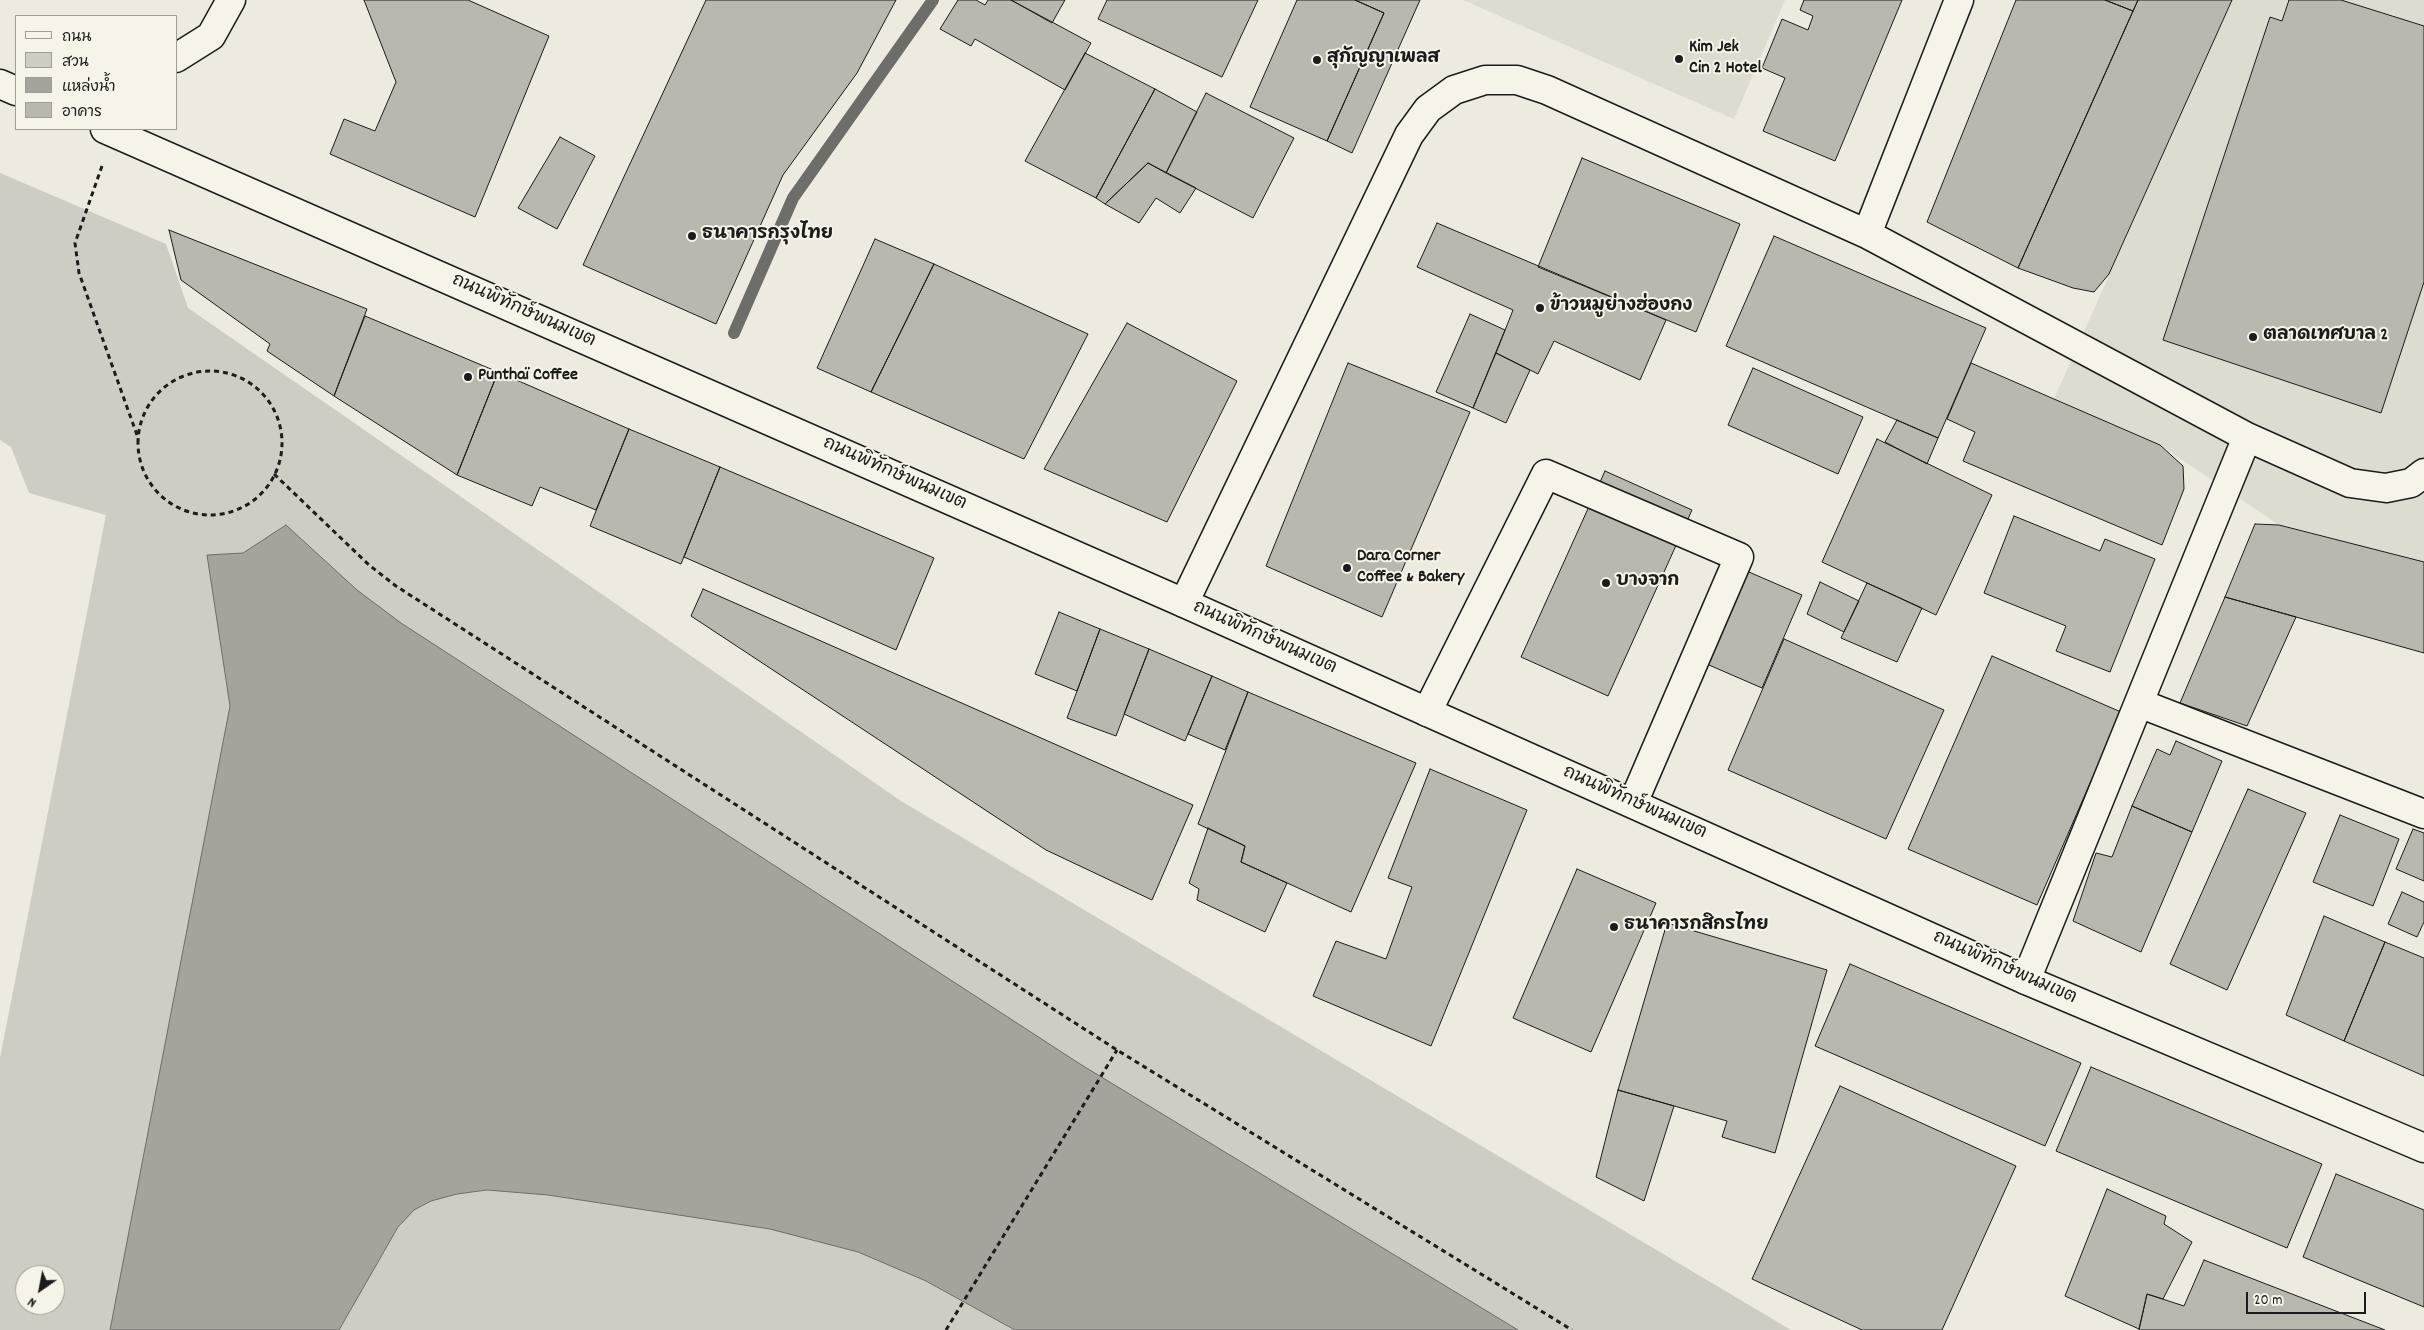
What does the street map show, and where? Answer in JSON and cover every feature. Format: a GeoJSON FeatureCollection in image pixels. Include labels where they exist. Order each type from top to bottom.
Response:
{"type":"FeatureCollection","features":[{"type":"Feature","properties":{"kind":"street"},"geometry":{"type":"LineString","coordinates":[[178,57],[211,36],[231,0]]}},
{"type":"Feature","properties":{"kind":"street"},"geometry":{"type":"LineString","coordinates":[[1867,234],[1960,0]]}},
{"type":"Feature","properties":{"kind":"street"},"geometry":{"type":"LineString","coordinates":[[1184,603],[1409,135],[1428,109],[1454,90],[1484,80],[1517,80],[1547,90],[1867,234],[2247,437],[2350,483],[2386,488],[2411,483],[2424,473]]}},
{"type":"Feature","properties":{"kind":"street"},"geometry":{"type":"LineString","coordinates":[[0,84],[15,91]]}},
{"type":"Feature","properties":{"kind":"street","name":"ถนนพิทักษ์พนมเขต"},"geometry":{"type":"LineString","coordinates":[[111,130],[1184,603],[2026,980],[2424,1148]]}},
{"type":"Feature","properties":{"kind":"street"},"geometry":{"type":"LineString","coordinates":[[2026,980],[2247,437]]}},
{"type":"Feature","properties":{"kind":"street"},"geometry":{"type":"LineString","coordinates":[[1427,712],[1546,474],[1739,557],[1633,803]]}},
{"type":"Feature","properties":{"kind":"street"},"geometry":{"type":"LineString","coordinates":[[2139,703],[2424,814]]}},
{"type":"Feature","properties":{"kind":"path"},"geometry":{"type":"LineString","coordinates":[[111,130],[76,242],[80,273],[138,437],[140,462],[151,485],[168,502],[190,512],[212,516],[234,511],[254,500],[270,484],[280,464],[282,442],[278,419],[268,399],[251,383],[228,373],[203,371],[179,378],[165,387],[158,392],[144,413],[138,437]]}},
{"type":"Feature","properties":{"kind":"path"},"geometry":{"type":"LineString","coordinates":[[274,474],[369,566],[396,586],[1117,1050],[1572,1330]]}},
{"type":"Feature","properties":{"kind":"path"},"geometry":{"type":"LineString","coordinates":[[946,1329],[1117,1050]]}},
{"type":"Feature","properties":{"kind":"shaded area","name":"Kim Jek Cin 2 Hotel"},"geometry":{"type":"Polygon","coordinates":[[[1463,0],[1785,0],[1734,119],[1463,0]]]}},
{"type":"Feature","properties":{"kind":"shaded area","name":"ตลาดเทศบาล 2"},"geometry":{"type":"Polygon","coordinates":[[[2232,0],[2424,0],[2424,562],[2279,525],[2160,445],[2054,399],[2232,0]]]}},
{"type":"Feature","properties":{"kind":"green space"},"geometry":{"type":"Polygon","coordinates":[[[0,173],[166,244],[188,308],[901,801],[1791,1330],[0,1330],[0,1058],[106,515],[29,493],[11,447],[0,440],[0,173]]]}},
{"type":"Feature","properties":{"kind":"water"},"geometry":{"type":"Polygon","coordinates":[[[286,525],[357,590],[401,623],[1080,1064],[1518,1330],[1015,1330],[926,1281],[858,1252],[770,1229],[548,1195],[487,1190],[457,1194],[431,1201],[414,1210],[398,1227],[339,1330],[110,1330],[230,706],[207,555],[243,553],[286,525]]]}},
{"type":"Feature","properties":{"kind":"building"},"geometry":{"type":"Polygon","coordinates":[[[364,0],[468,0],[549,36],[475,217],[330,154],[344,119],[375,131],[396,82],[364,0]]]}},
{"type":"Feature","properties":{"kind":"building"},"geometry":{"type":"Polygon","coordinates":[[[706,0],[896,0],[857,73],[783,175],[716,324],[583,265],[706,0]]]}},
{"type":"Feature","properties":{"kind":"building"},"geometry":{"type":"Polygon","coordinates":[[[958,0],[976,0],[985,5],[988,0],[1011,0],[1091,43],[1065,90],[975,39],[971,46],[940,29],[958,0]]]}},
{"type":"Feature","properties":{"kind":"building"},"geometry":{"type":"Polygon","coordinates":[[[1011,0],[1065,0],[1052,23],[1011,0]]]}},
{"type":"Feature","properties":{"kind":"building"},"geometry":{"type":"Polygon","coordinates":[[[1107,0],[1258,0],[1222,77],[1098,19],[1107,0]]]}},
{"type":"Feature","properties":{"kind":"building","name":"สุกัญญาเพลส"},"geometry":{"type":"Polygon","coordinates":[[[1297,0],[1355,0],[1384,13],[1327,141],[1250,107],[1297,0]]]}},
{"type":"Feature","properties":{"kind":"building"},"geometry":{"type":"Polygon","coordinates":[[[1355,0],[1420,0],[1352,153],[1327,141],[1384,13],[1355,0]]]}},
{"type":"Feature","properties":{"kind":"building"},"geometry":{"type":"Polygon","coordinates":[[[1804,0],[1902,0],[1835,161],[1763,131],[1785,78],[1762,68],[1782,19],[1808,30],[1813,16],[1800,10],[1804,0]]]}},
{"type":"Feature","properties":{"kind":"building"},"geometry":{"type":"Polygon","coordinates":[[[2016,0],[2105,0],[2133,11],[2018,268],[1927,222],[2016,0]]]}},
{"type":"Feature","properties":{"kind":"building"},"geometry":{"type":"Polygon","coordinates":[[[2105,0],[2138,0],[2133,11],[2105,0]]]}},
{"type":"Feature","properties":{"kind":"building"},"geometry":{"type":"Polygon","coordinates":[[[2138,0],[2232,0],[2109,274],[2094,292],[2073,288],[2018,268],[2138,0]]]}},
{"type":"Feature","properties":{"kind":"building"},"geometry":{"type":"Polygon","coordinates":[[[2289,0],[2341,0],[2424,26],[2424,282],[2381,413],[2163,340],[2270,17],[2282,21],[2289,0]]]}},
{"type":"Feature","properties":{"kind":"building"},"geometry":{"type":"Polygon","coordinates":[[[1085,53],[1155,89],[1096,198],[1025,161],[1085,53]]]}},
{"type":"Feature","properties":{"kind":"building"},"geometry":{"type":"Polygon","coordinates":[[[1155,89],[1197,112],[1166,173],[1148,163],[1105,204],[1096,198],[1155,89]]]}},
{"type":"Feature","properties":{"kind":"building"},"geometry":{"type":"Polygon","coordinates":[[[1206,93],[1294,138],[1253,218],[1166,173],[1206,93]]]}},
{"type":"Feature","properties":{"kind":"building"},"geometry":{"type":"Polygon","coordinates":[[[560,137],[595,156],[557,229],[518,208],[560,137]]]}},
{"type":"Feature","properties":{"kind":"building"},"geometry":{"type":"Polygon","coordinates":[[[1582,158],[1740,224],[1696,332],[1538,267],[1582,158]]]}},
{"type":"Feature","properties":{"kind":"building"},"geometry":{"type":"Polygon","coordinates":[[[1148,163],[1196,188],[1180,213],[1156,198],[1139,223],[1105,204],[1148,163]]]}},
{"type":"Feature","properties":{"kind":"building"},"geometry":{"type":"Polygon","coordinates":[[[1437,223],[1666,320],[1640,380],[1554,341],[1538,374],[1496,353],[1513,310],[1417,267],[1437,223]]]}},
{"type":"Feature","properties":{"kind":"building"},"geometry":{"type":"Polygon","coordinates":[[[169,230],[367,309],[334,396],[267,351],[270,344],[181,280],[169,230]]]}},
{"type":"Feature","properties":{"kind":"building"},"geometry":{"type":"Polygon","coordinates":[[[1774,236],[1986,328],[1938,438],[1726,346],[1774,236]]]}},
{"type":"Feature","properties":{"kind":"building"},"geometry":{"type":"Polygon","coordinates":[[[875,239],[934,264],[871,392],[817,368],[875,239]]]}},
{"type":"Feature","properties":{"kind":"building"},"geometry":{"type":"Polygon","coordinates":[[[934,264],[1088,334],[1024,459],[871,392],[934,264]]]}},
{"type":"Feature","properties":{"kind":"building"},"geometry":{"type":"Polygon","coordinates":[[[1470,314],[1505,330],[1473,408],[1436,392],[1470,314]]]}},
{"type":"Feature","properties":{"kind":"building"},"geometry":{"type":"Polygon","coordinates":[[[365,316],[498,372],[457,475],[334,396],[365,316]]]}},
{"type":"Feature","properties":{"kind":"building"},"geometry":{"type":"Polygon","coordinates":[[[1127,323],[1237,381],[1167,522],[1044,469],[1127,323]]]}},
{"type":"Feature","properties":{"kind":"building"},"geometry":{"type":"Polygon","coordinates":[[[1496,353],[1530,370],[1506,423],[1473,408],[1496,353]]]}},
{"type":"Feature","properties":{"kind":"building"},"geometry":{"type":"Polygon","coordinates":[[[1348,363],[1470,412],[1382,617],[1266,566],[1348,363]]]}},
{"type":"Feature","properties":{"kind":"building"},"geometry":{"type":"Polygon","coordinates":[[[1971,363],[2160,445],[2183,466],[2184,489],[2162,545],[1963,461],[1975,432],[1947,419],[1971,363]]]}},
{"type":"Feature","properties":{"kind":"building"},"geometry":{"type":"Polygon","coordinates":[[[1753,368],[1863,417],[1838,474],[1728,425],[1753,368]]]}},
{"type":"Feature","properties":{"kind":"building"},"geometry":{"type":"Polygon","coordinates":[[[498,372],[629,429],[596,510],[540,487],[532,506],[457,475],[498,372]]]}},
{"type":"Feature","properties":{"kind":"building"},"geometry":{"type":"Polygon","coordinates":[[[1897,420],[1938,438],[1927,464],[1885,442],[1897,420]]]}},
{"type":"Feature","properties":{"kind":"building"},"geometry":{"type":"Polygon","coordinates":[[[629,429],[720,467],[681,564],[590,526],[629,429]]]}},
{"type":"Feature","properties":{"kind":"building"},"geometry":{"type":"Polygon","coordinates":[[[1877,439],[1992,495],[1936,615],[1822,562],[1877,439]]]}},
{"type":"Feature","properties":{"kind":"building"},"geometry":{"type":"Polygon","coordinates":[[[720,467],[934,558],[896,650],[684,557],[720,467]]]}},
{"type":"Feature","properties":{"kind":"building","name":"บางจาก"},"geometry":{"type":"Polygon","coordinates":[[[1605,471],[1692,510],[1608,696],[1521,657],[1605,471]]]}},
{"type":"Feature","properties":{"kind":"building"},"geometry":{"type":"Polygon","coordinates":[[[2014,516],[2100,551],[2105,539],[2155,559],[2110,672],[2056,651],[2066,626],[1984,593],[2014,516]]]}},
{"type":"Feature","properties":{"kind":"building"},"geometry":{"type":"Polygon","coordinates":[[[2255,524],[2279,525],[2424,562],[2424,653],[2225,597],[2255,524]]]}},
{"type":"Feature","properties":{"kind":"building"},"geometry":{"type":"Polygon","coordinates":[[[1742,569],[1802,595],[1762,688],[1702,662],[1742,569]]]}},
{"type":"Feature","properties":{"kind":"building"},"geometry":{"type":"Polygon","coordinates":[[[1820,582],[1859,601],[1844,632],[1807,614],[1820,582]]]}},
{"type":"Feature","properties":{"kind":"building"},"geometry":{"type":"Polygon","coordinates":[[[1867,583],[1922,608],[1897,662],[1841,638],[1867,583]]]}},
{"type":"Feature","properties":{"kind":"building"},"geometry":{"type":"Polygon","coordinates":[[[703,589],[1193,805],[1152,900],[1046,850],[691,616],[703,589]]]}},
{"type":"Feature","properties":{"kind":"building"},"geometry":{"type":"Polygon","coordinates":[[[2225,597],[2296,617],[2247,726],[2180,703],[2225,597]]]}},
{"type":"Feature","properties":{"kind":"building"},"geometry":{"type":"Polygon","coordinates":[[[1059,612],[1100,629],[1077,691],[1035,674],[1059,612]]]}},
{"type":"Feature","properties":{"kind":"building"},"geometry":{"type":"Polygon","coordinates":[[[1100,629],[1149,649],[1116,736],[1067,718],[1100,629]]]}},
{"type":"Feature","properties":{"kind":"building"},"geometry":{"type":"Polygon","coordinates":[[[1784,639],[1944,710],[1886,839],[1728,770],[1784,639]]]}},
{"type":"Feature","properties":{"kind":"building"},"geometry":{"type":"Polygon","coordinates":[[[1149,649],[1212,676],[1185,741],[1124,714],[1149,649]]]}},
{"type":"Feature","properties":{"kind":"building"},"geometry":{"type":"Polygon","coordinates":[[[1992,656],[2121,712],[2037,905],[1908,849],[1992,656]]]}},
{"type":"Feature","properties":{"kind":"building"},"geometry":{"type":"Polygon","coordinates":[[[1212,676],[1248,692],[1225,750],[1188,734],[1212,676]]]}},
{"type":"Feature","properties":{"kind":"building"},"geometry":{"type":"Polygon","coordinates":[[[1248,692],[1416,763],[1351,912],[1241,862],[1245,846],[1198,824],[1248,692]]]}},
{"type":"Feature","properties":{"kind":"building"},"geometry":{"type":"Polygon","coordinates":[[[2176,741],[2222,761],[2192,832],[2132,806],[2157,749],[2170,755],[2176,741]]]}},
{"type":"Feature","properties":{"kind":"building"},"geometry":{"type":"Polygon","coordinates":[[[1430,769],[1527,810],[1431,1046],[1313,996],[1336,941],[1386,959],[1412,887],[1388,878],[1430,769]]]}},
{"type":"Feature","properties":{"kind":"building"},"geometry":{"type":"Polygon","coordinates":[[[2248,789],[2306,813],[2227,990],[2170,964],[2248,789]]]}},
{"type":"Feature","properties":{"kind":"building"},"geometry":{"type":"Polygon","coordinates":[[[2132,806],[2192,832],[2141,952],[2073,921],[2096,853],[2112,857],[2132,806]]]}},
{"type":"Feature","properties":{"kind":"building"},"geometry":{"type":"Polygon","coordinates":[[[2340,815],[2399,839],[2373,906],[2313,882],[2340,815]]]}},
{"type":"Feature","properties":{"kind":"building"},"geometry":{"type":"Polygon","coordinates":[[[1208,828],[1245,846],[1241,862],[1287,883],[1265,932],[1197,900],[1199,889],[1189,883],[1208,828]]]}},
{"type":"Feature","properties":{"kind":"building"},"geometry":{"type":"Polygon","coordinates":[[[2413,829],[2424,833],[2424,881],[2396,869],[2413,829]]]}},
{"type":"Feature","properties":{"kind":"building"},"geometry":{"type":"Polygon","coordinates":[[[1577,869],[1656,903],[1591,1052],[1513,1018],[1577,869]]]}},
{"type":"Feature","properties":{"kind":"building"},"geometry":{"type":"Polygon","coordinates":[[[2402,892],[2424,902],[2424,922],[2417,937],[2388,924],[2402,892]]]}},
{"type":"Feature","properties":{"kind":"building"},"geometry":{"type":"Polygon","coordinates":[[[2324,916],[2385,942],[2344,1041],[2286,1015],[2324,916]]]}},
{"type":"Feature","properties":{"kind":"building"},"geometry":{"type":"Polygon","coordinates":[[[1667,923],[1827,970],[1775,1153],[1722,1137],[1727,1121],[1618,1090],[1667,923]]]}},
{"type":"Feature","properties":{"kind":"building"},"geometry":{"type":"Polygon","coordinates":[[[2385,942],[2424,958],[2424,1076],[2344,1041],[2385,942]]]}},
{"type":"Feature","properties":{"kind":"building"},"geometry":{"type":"Polygon","coordinates":[[[1850,964],[2081,1063],[2045,1146],[1815,1046],[1850,964]]]}},
{"type":"Feature","properties":{"kind":"building"},"geometry":{"type":"Polygon","coordinates":[[[2091,1067],[2322,1164],[2287,1248],[2056,1151],[2091,1067]]]}},
{"type":"Feature","properties":{"kind":"building"},"geometry":{"type":"Polygon","coordinates":[[[1840,1086],[2016,1166],[1942,1330],[1862,1330],[1752,1279],[1840,1086]]]}},
{"type":"Feature","properties":{"kind":"building"},"geometry":{"type":"Polygon","coordinates":[[[1618,1090],[1674,1106],[1644,1201],[1596,1177],[1618,1090]]]}},
{"type":"Feature","properties":{"kind":"building"},"geometry":{"type":"Polygon","coordinates":[[[2336,1174],[2424,1210],[2424,1307],[2303,1257],[2336,1174]]]}},
{"type":"Feature","properties":{"kind":"building"},"geometry":{"type":"Polygon","coordinates":[[[2107,1189],[2166,1216],[2164,1224],[2192,1242],[2163,1299],[2147,1294],[2139,1329],[2065,1296],[2107,1189]]]}},
{"type":"Feature","properties":{"kind":"building"},"geometry":{"type":"Polygon","coordinates":[[[2204,1260],[2385,1330],[2139,1330],[2147,1294],[2184,1306],[2204,1260]]]}},
{"type":"Feature","properties":{"kind":"waterway"},"geometry":{"type":"LineString","coordinates":[[734,333],[793,198],[933,0]]}},
{"type":"Feature","properties":{"kind":"place","name":"Kim Jek Cin 2 Hotel"},"geometry":{"type":"Point","coordinates":[1679,59]}},
{"type":"Feature","properties":{"kind":"place","name":"สุกัญญาเพลส"},"geometry":{"type":"Point","coordinates":[1317,60]}},
{"type":"Feature","properties":{"kind":"place","name":"ธนาคารกรุงไทย"},"geometry":{"type":"Point","coordinates":[692,236]}},
{"type":"Feature","properties":{"kind":"place","name":"ข้าวหมูย่างฮ่องกง"},"geometry":{"type":"Point","coordinates":[1540,308]}},
{"type":"Feature","properties":{"kind":"place","name":"ตลาดเทศบาล 2"},"geometry":{"type":"Point","coordinates":[2253,337]}},
{"type":"Feature","properties":{"kind":"place","name":"Punthaï Coffee"},"geometry":{"type":"Point","coordinates":[468,377]}},
{"type":"Feature","properties":{"kind":"place","name":"Dara Corner Coffee & Bakery"},"geometry":{"type":"Point","coordinates":[1347,568]}},
{"type":"Feature","properties":{"kind":"place","name":"บางจาก"},"geometry":{"type":"Point","coordinates":[1606,583]}},
{"type":"Feature","properties":{"kind":"place","name":"ธนาคารกสิกรไทย"},"geometry":{"type":"Point","coordinates":[1614,927]}}]}
